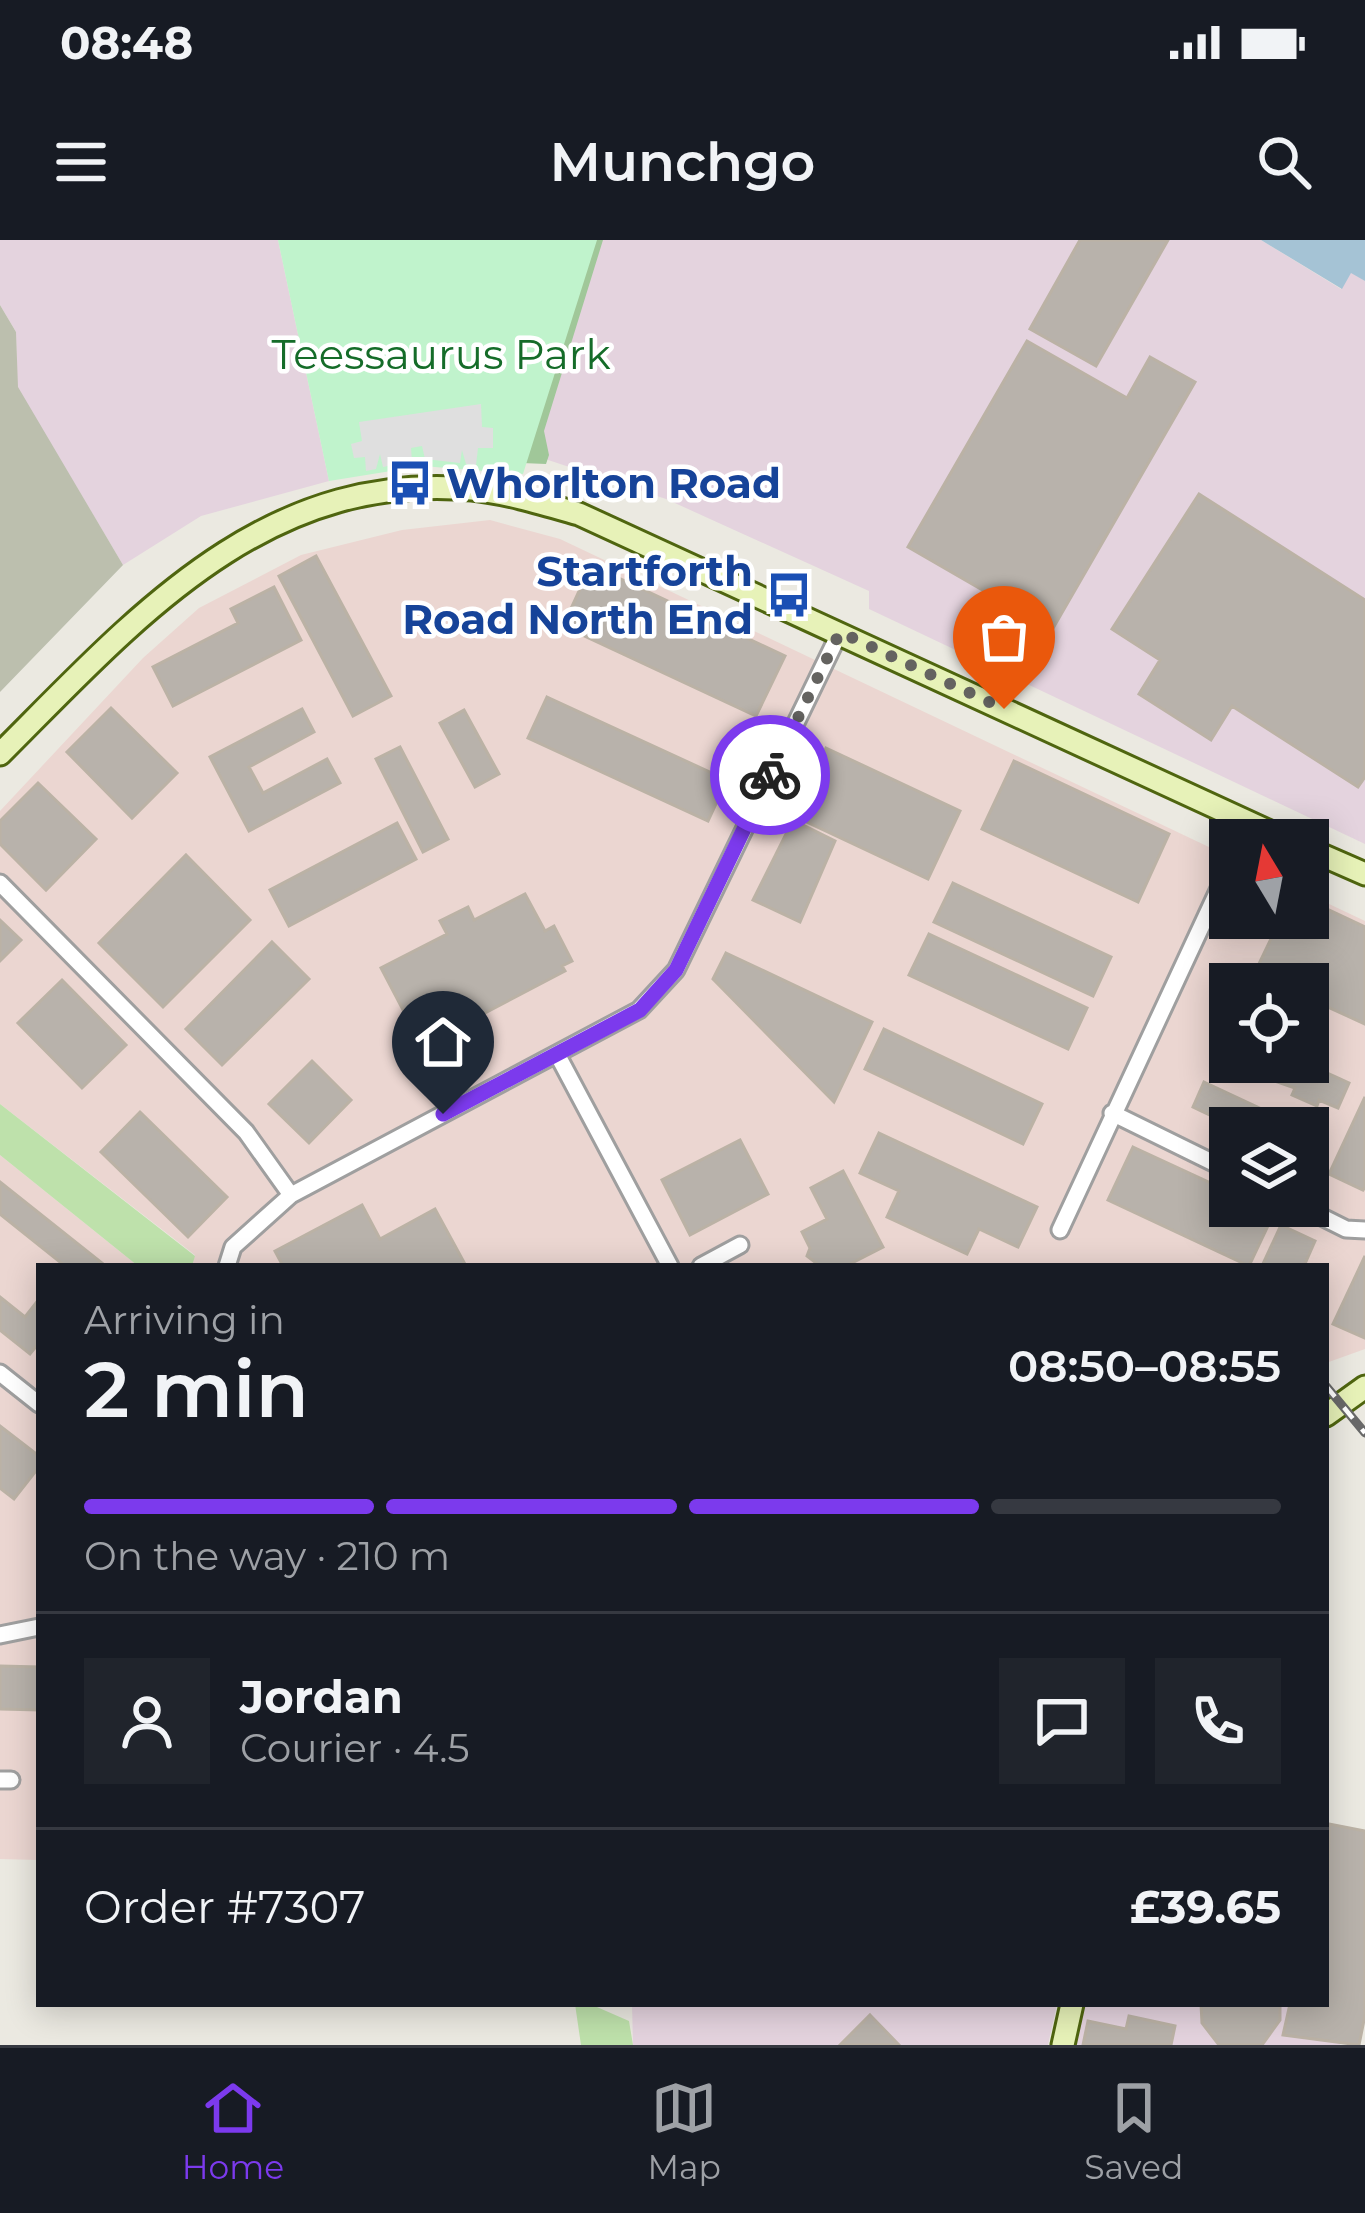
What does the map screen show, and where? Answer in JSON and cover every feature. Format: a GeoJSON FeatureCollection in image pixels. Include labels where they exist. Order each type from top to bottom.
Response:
{"type":"FeatureCollection","features":[{"type":"Feature","properties":{"kind":"street"},"geometry":{"type":"LineString","coordinates":[[0,754],[141,613],[234,543],[298,514],[375,494],[471,489],[579,514],[840,632],[1219,819]]}},
{"type":"Feature","properties":{"kind":"street"},"geometry":{"type":"LineString","coordinates":[[228,1263],[233,1247],[291,1195],[640,1010],[676,970],[840,632]]}},
{"type":"Feature","properties":{"kind":"street"},"geometry":{"type":"LineString","coordinates":[[1329,858],[1365,874]]}},
{"type":"Feature","properties":{"kind":"street"},"geometry":{"type":"LineString","coordinates":[[0,883],[246,1132],[291,1195]]}},
{"type":"Feature","properties":{"kind":"street"},"geometry":{"type":"LineString","coordinates":[[1060,1231],[1209,909]]}},
{"type":"Feature","properties":{"kind":"street"},"geometry":{"type":"LineString","coordinates":[[556,1054],[668,1263]]}},
{"type":"Feature","properties":{"kind":"street"},"geometry":{"type":"LineString","coordinates":[[1112,1113],[1209,1162]]}},
{"type":"Feature","properties":{"kind":"street"},"geometry":{"type":"LineString","coordinates":[[1329,1220],[1346,1229],[1365,1230]]}},
{"type":"Feature","properties":{"kind":"street"},"geometry":{"type":"LineString","coordinates":[[707,1263],[740,1245]]}},
{"type":"Feature","properties":{"kind":"street"},"geometry":{"type":"LineString","coordinates":[[0,1373],[36,1401]]}},
{"type":"Feature","properties":{"kind":"street"},"geometry":{"type":"LineString","coordinates":[[1329,1412],[1365,1388]]}},
{"type":"Feature","properties":{"kind":"street"},"geometry":{"type":"LineString","coordinates":[[0,1635],[36,1628]]}},
{"type":"Feature","properties":{"kind":"street"},"geometry":{"type":"LineString","coordinates":[[1063,2045],[1071,2007]]}},
{"type":"Feature","properties":{"kind":"shaded area"},"geometry":{"type":"Polygon","coordinates":[[[0,240],[278,240],[329,481],[201,516],[123,565],[17,387],[16,332],[0,305],[0,240]]]}},
{"type":"Feature","properties":{"kind":"shaded area"},"geometry":{"type":"Polygon","coordinates":[[[597,240],[1261,240],[1341,289],[1351,272],[1365,281],[1365,844],[1329,827],[1329,819],[1312,819],[869,609],[869,591],[666,499],[530,454],[597,240]]]}},
{"type":"Feature","properties":{"kind":"shaded area"},"geometry":{"type":"Polygon","coordinates":[[[0,305],[16,332],[18,387],[123,565],[0,692],[0,305]]]}},
{"type":"Feature","properties":{"kind":"shaded area"},"geometry":{"type":"Polygon","coordinates":[[[481,404],[482,427],[493,428],[493,448],[478,448],[476,465],[466,464],[462,450],[460,463],[425,459],[422,446],[411,448],[412,461],[383,467],[380,454],[376,469],[366,471],[365,457],[354,458],[351,444],[362,441],[359,422],[481,404]]]}},
{"type":"Feature","properties":{"kind":"shaded area"},"geometry":{"type":"Polygon","coordinates":[[[490,520],[560,539],[1209,847],[1209,939],[1329,939],[1329,904],[1365,921],[1365,1349],[1329,1362],[1329,1263],[193,1263],[195,1255],[0,1104],[0,811],[143,658],[199,608],[301,555],[402,530],[490,520]]]}},
{"type":"Feature","properties":{"kind":"shaded area"},"geometry":{"type":"Polygon","coordinates":[[[0,1155],[134,1263],[36,1263],[36,1860],[0,1859],[0,1155]]]}},
{"type":"Feature","properties":{"kind":"shaded area"},"geometry":{"type":"Polygon","coordinates":[[[632,2007],[1056,2007],[1048,2045],[633,2045],[632,2007]]]}},
{"type":"Feature","properties":{"kind":"shaded area"},"geometry":{"type":"Polygon","coordinates":[[[1084,2007],[1315,2007],[1349,2029],[1340,2045],[1076,2045],[1084,2007]]]}},
{"type":"Feature","properties":{"kind":"green space","name":"Teessaurus Park"},"geometry":{"type":"Polygon","coordinates":[[[278,240],[597,240],[523,474],[422,466],[329,481],[278,240]]]}},
{"type":"Feature","properties":{"kind":"green space"},"geometry":{"type":"Polygon","coordinates":[[[574,240],[603,240],[544,431],[546,464],[522,463],[574,240]]]}},
{"type":"Feature","properties":{"kind":"green space"},"geometry":{"type":"Polygon","coordinates":[[[0,1104],[195,1256],[193,1263],[134,1263],[0,1155],[0,1104]]]}},
{"type":"Feature","properties":{"kind":"green space"},"geometry":{"type":"Polygon","coordinates":[[[575,2007],[597,2007],[629,2021],[633,2045],[581,2045],[575,2007]]]}},
{"type":"Feature","properties":{"kind":"water"},"geometry":{"type":"Polygon","coordinates":[[[1261,240],[1365,240],[1365,281],[1351,273],[1342,289],[1261,240]]]}},
{"type":"Feature","properties":{"kind":"building"},"geometry":{"type":"Polygon","coordinates":[[[1080,240],[1168,240],[1096,366],[1030,329],[1080,240]]]}},
{"type":"Feature","properties":{"kind":"building"},"geometry":{"type":"Polygon","coordinates":[[[1027,341],[1127,398],[1150,357],[1195,382],[1052,630],[908,547],[1027,341]]]}},
{"type":"Feature","properties":{"kind":"building"},"geometry":{"type":"Polygon","coordinates":[[[1199,494],[1365,600],[1365,777],[1358,787],[1232,706],[1211,740],[1139,694],[1160,660],[1112,629],[1199,494]]]}},
{"type":"Feature","properties":{"kind":"building"},"geometry":{"type":"Polygon","coordinates":[[[316,556],[391,696],[353,716],[279,576],[316,556]]]}},
{"type":"Feature","properties":{"kind":"building"},"geometry":{"type":"Polygon","coordinates":[[[591,565],[785,656],[756,716],[563,626],[591,565]]]}},
{"type":"Feature","properties":{"kind":"building"},"geometry":{"type":"Polygon","coordinates":[[[274,587],[301,640],[173,706],[153,667],[238,623],[231,609],[274,587]]]}},
{"type":"Feature","properties":{"kind":"building"},"geometry":{"type":"Polygon","coordinates":[[[547,697],[727,780],[708,821],[528,738],[547,697]]]}},
{"type":"Feature","properties":{"kind":"building"},"geometry":{"type":"Polygon","coordinates":[[[111,708],[177,773],[132,818],[67,752],[111,708]]]}},
{"type":"Feature","properties":{"kind":"building"},"geometry":{"type":"Polygon","coordinates":[[[302,709],[314,732],[249,767],[263,793],[327,759],[340,783],[249,831],[210,757],[302,709]]]}},
{"type":"Feature","properties":{"kind":"building"},"geometry":{"type":"Polygon","coordinates":[[[464,710],[499,774],[475,787],[440,723],[464,710]]]}},
{"type":"Feature","properties":{"kind":"building"},"geometry":{"type":"Polygon","coordinates":[[[400,747],[448,839],[423,852],[376,759],[400,747]]]}},
{"type":"Feature","properties":{"kind":"building"},"geometry":{"type":"Polygon","coordinates":[[[826,748],[960,811],[928,879],[794,816],[826,748]]]}},
{"type":"Feature","properties":{"kind":"building"},"geometry":{"type":"Polygon","coordinates":[[[1014,761],[1169,834],[1138,902],[982,829],[1014,761]]]}},
{"type":"Feature","properties":{"kind":"building"},"geometry":{"type":"Polygon","coordinates":[[[38,783],[96,839],[46,890],[0,844],[0,821],[38,783]]]}},
{"type":"Feature","properties":{"kind":"building"},"geometry":{"type":"Polygon","coordinates":[[[793,820],[835,841],[800,922],[753,900],[793,820]]]}},
{"type":"Feature","properties":{"kind":"building"},"geometry":{"type":"Polygon","coordinates":[[[397,823],[416,859],[289,926],[270,890],[397,823]]]}},
{"type":"Feature","properties":{"kind":"building"},"geometry":{"type":"Polygon","coordinates":[[[186,855],[250,920],[163,1007],[99,943],[186,855]]]}},
{"type":"Feature","properties":{"kind":"building"},"geometry":{"type":"Polygon","coordinates":[[[953,883],[1111,957],[1093,996],[934,922],[953,883]]]}},
{"type":"Feature","properties":{"kind":"building"},"geometry":{"type":"Polygon","coordinates":[[[525,894],[545,931],[554,926],[572,961],[562,966],[565,971],[422,1046],[381,968],[447,934],[440,921],[468,907],[474,920],[525,894]]]}},
{"type":"Feature","properties":{"kind":"building"},"geometry":{"type":"Polygon","coordinates":[[[1329,910],[1365,927],[1365,1024],[1329,1008],[1329,963],[1259,963],[1271,939],[1329,939],[1329,910]]]}},
{"type":"Feature","properties":{"kind":"building"},"geometry":{"type":"Polygon","coordinates":[[[0,920],[21,940],[0,961],[0,920]]]}},
{"type":"Feature","properties":{"kind":"building"},"geometry":{"type":"Polygon","coordinates":[[[929,934],[1087,1008],[1068,1049],[909,975],[929,934]]]}},
{"type":"Feature","properties":{"kind":"building"},"geometry":{"type":"Polygon","coordinates":[[[272,942],[309,979],[222,1065],[186,1029],[272,942]]]}},
{"type":"Feature","properties":{"kind":"building"},"geometry":{"type":"Polygon","coordinates":[[[726,953],[872,1022],[834,1102],[713,979],[726,953]]]}},
{"type":"Feature","properties":{"kind":"building"},"geometry":{"type":"Polygon","coordinates":[[[62,980],[126,1045],[82,1088],[18,1023],[62,980]]]}},
{"type":"Feature","properties":{"kind":"building"},"geometry":{"type":"Polygon","coordinates":[[[884,1029],[1042,1104],[1023,1144],[865,1069],[884,1029]]]}},
{"type":"Feature","properties":{"kind":"building"},"geometry":{"type":"Polygon","coordinates":[[[312,1061],[351,1100],[309,1143],[269,1104],[312,1061]]]}},
{"type":"Feature","properties":{"kind":"building"},"geometry":{"type":"Polygon","coordinates":[[[1329,1074],[1349,1083],[1338,1108],[1319,1100],[1317,1106],[1292,1095],[1295,1088],[1280,1083],[1329,1083],[1329,1074]]]}},
{"type":"Feature","properties":{"kind":"building"},"geometry":{"type":"Polygon","coordinates":[[[1204,1082],[1257,1107],[1209,1107],[1209,1115],[1193,1107],[1204,1082]]]}},
{"type":"Feature","properties":{"kind":"building"},"geometry":{"type":"Polygon","coordinates":[[[1365,1097],[1365,1187],[1329,1174],[1365,1097]]]}},
{"type":"Feature","properties":{"kind":"building"},"geometry":{"type":"Polygon","coordinates":[[[140,1112],[227,1197],[188,1237],[101,1152],[140,1112]]]}},
{"type":"Feature","properties":{"kind":"building"},"geometry":{"type":"Polygon","coordinates":[[[879,1133],[1037,1207],[1018,1247],[979,1229],[967,1254],[887,1217],[899,1191],[860,1173],[879,1133]]]}},
{"type":"Feature","properties":{"kind":"building"},"geometry":{"type":"Polygon","coordinates":[[[740,1140],[768,1194],[690,1235],[662,1180],[740,1140]]]}},
{"type":"Feature","properties":{"kind":"building"},"geometry":{"type":"Polygon","coordinates":[[[1133,1147],[1209,1182],[1209,1227],[1267,1227],[1250,1263],[1108,1200],[1133,1147]]]}},
{"type":"Feature","properties":{"kind":"building"},"geometry":{"type":"Polygon","coordinates":[[[843,1171],[883,1247],[852,1263],[816,1263],[807,1256],[810,1248],[802,1232],[827,1219],[811,1188],[843,1171]]]}},
{"type":"Feature","properties":{"kind":"building"},"geometry":{"type":"Polygon","coordinates":[[[0,1182],[102,1263],[61,1263],[0,1214],[0,1182]]]}},
{"type":"Feature","properties":{"kind":"building"},"geometry":{"type":"Polygon","coordinates":[[[362,1205],[380,1239],[435,1209],[464,1263],[281,1263],[275,1251],[362,1205]]]}},
{"type":"Feature","properties":{"kind":"building"},"geometry":{"type":"Polygon","coordinates":[[[1280,1227],[1315,1241],[1305,1263],[1263,1263],[1280,1227]]]}},
{"type":"Feature","properties":{"kind":"building"},"geometry":{"type":"Polygon","coordinates":[[[1365,1256],[1365,1338],[1333,1324],[1365,1256]]]}},
{"type":"Feature","properties":{"kind":"building"},"geometry":{"type":"Polygon","coordinates":[[[0,1297],[25,1317],[36,1303],[36,1347],[30,1354],[0,1330],[0,1297]]]}},
{"type":"Feature","properties":{"kind":"building"},"geometry":{"type":"Polygon","coordinates":[[[0,1426],[36,1454],[36,1471],[14,1499],[0,1488],[0,1426]]]}},
{"type":"Feature","properties":{"kind":"building"},"geometry":{"type":"Polygon","coordinates":[[[0,1666],[36,1667],[36,1710],[0,1709],[0,1666]]]}},
{"type":"Feature","properties":{"kind":"building"},"geometry":{"type":"Polygon","coordinates":[[[1329,1824],[1365,1831],[1365,2015],[1359,2045],[1283,2035],[1289,2007],[1329,2007],[1329,1824]]]}},
{"type":"Feature","properties":{"kind":"building"},"geometry":{"type":"Polygon","coordinates":[[[1201,2007],[1280,2007],[1280,2020],[1262,2045],[1219,2045],[1202,2023],[1201,2007]]]}},
{"type":"Feature","properties":{"kind":"building"},"geometry":{"type":"Polygon","coordinates":[[[870,2015],[899,2045],[840,2045],[870,2015]]]}},
{"type":"Feature","properties":{"kind":"building"},"geometry":{"type":"Polygon","coordinates":[[[1129,2016],[1175,2026],[1171,2045],[1083,2045],[1088,2021],[1126,2029],[1129,2016]]]}},
{"type":"Feature","properties":{"kind":"railway"},"geometry":{"type":"LineString","coordinates":[[1329,1390],[1365,1433]]}},
{"type":"Feature","properties":{"kind":"way so far"},"geometry":{"type":"LineString","coordinates":[[770,775],[840,632],[1004,709]]}},
{"type":"Feature","properties":{"kind":"place","name":"Whorlton Road"},"geometry":{"type":"Point","coordinates":[410,483]}},
{"type":"Feature","properties":{"kind":"place","name":"Startforth Road North End"},"geometry":{"type":"Point","coordinates":[789,595]}},
{"type":"Feature","properties":{"kind":"route"},"geometry":{"type":"LineString","coordinates":[[443,1114],[640,1010],[676,970],[770,775]]}}]}
